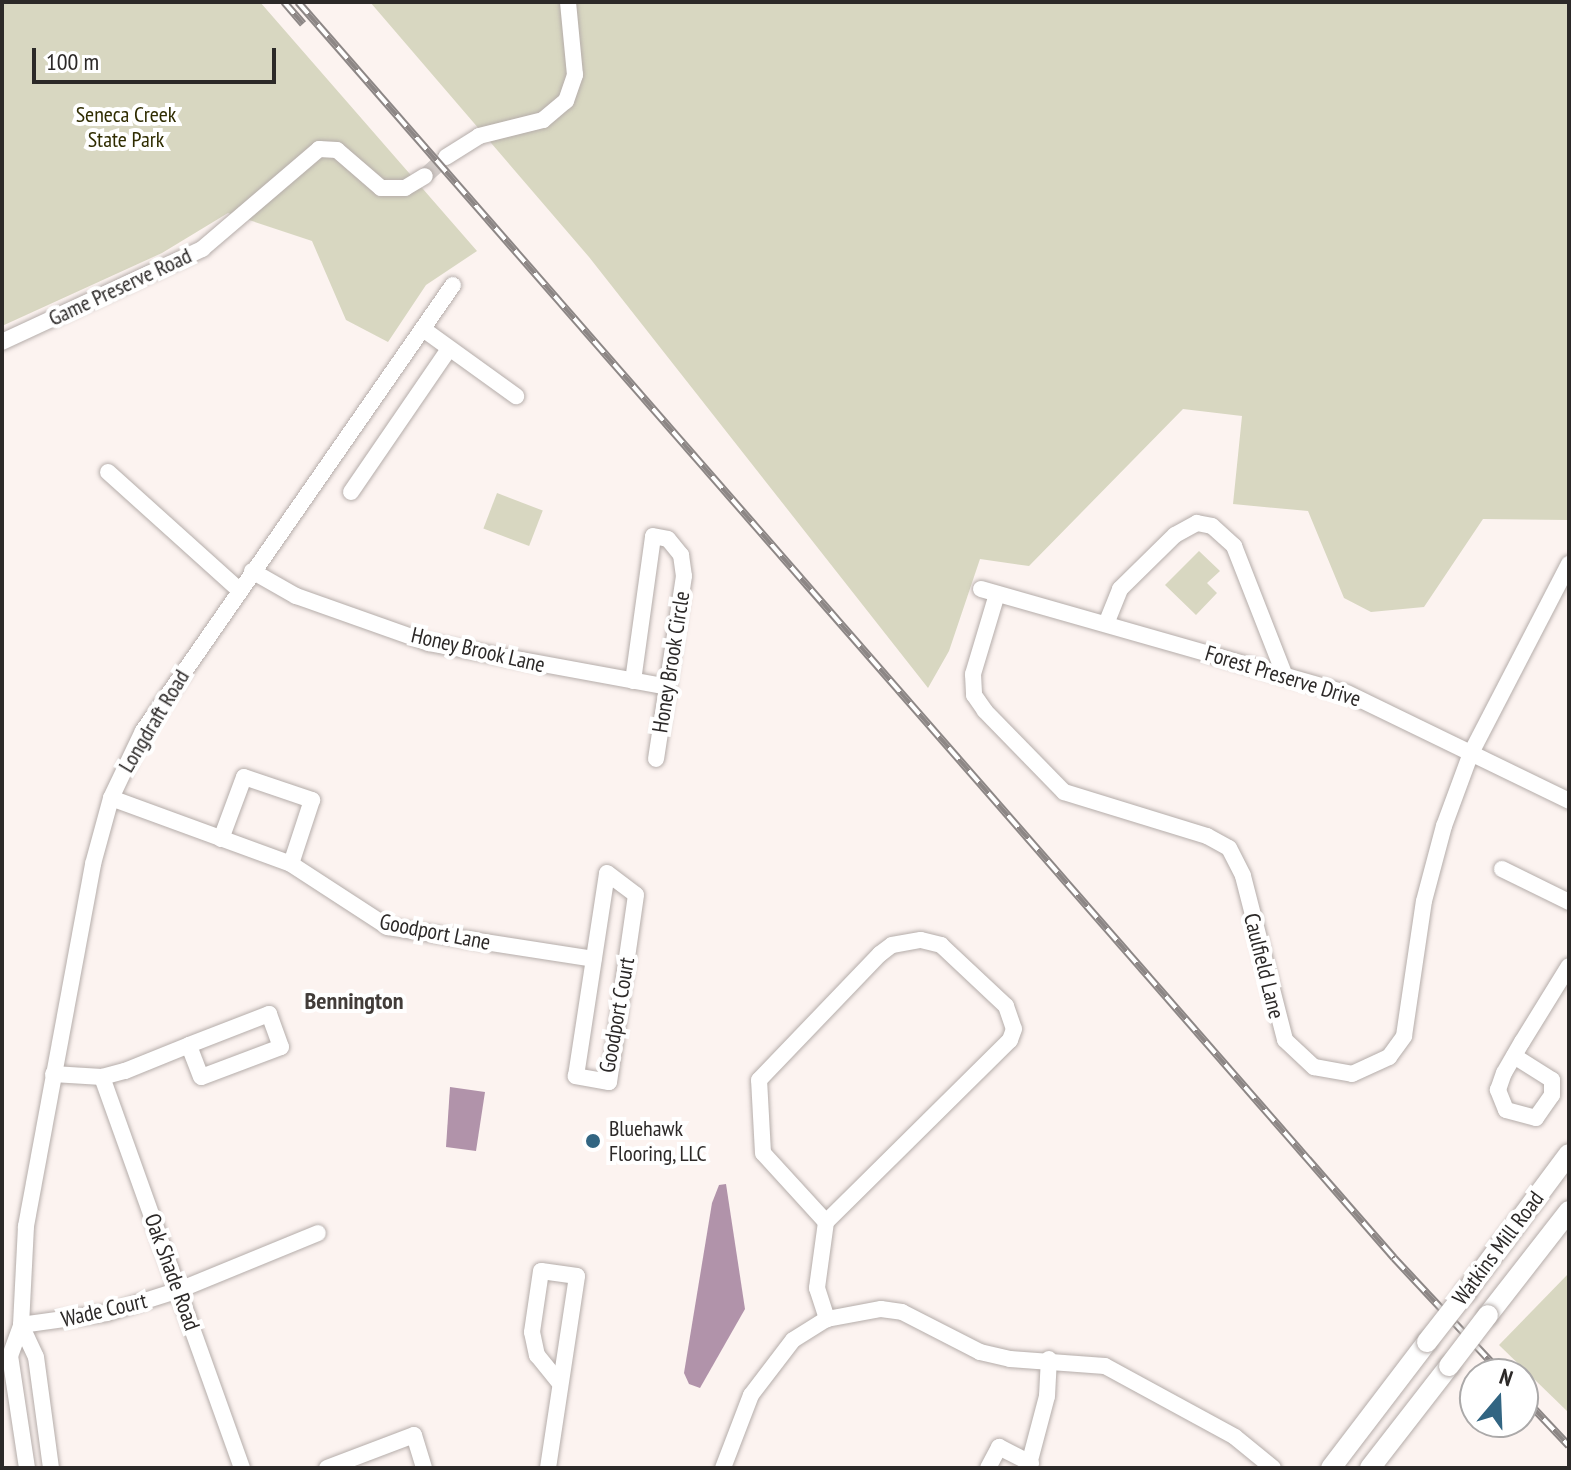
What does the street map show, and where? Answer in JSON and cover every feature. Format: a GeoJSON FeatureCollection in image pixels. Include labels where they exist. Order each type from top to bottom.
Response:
{"type":"FeatureCollection","features":[{"type":"Feature","properties":{"kind":"main road","name":"Watkins Mill Road"},"geometry":{"type":"LineString","coordinates":[[1331,1468],[1569,1154]]}},
{"type":"Feature","properties":{"kind":"main road","name":"Watkins Mill Road"},"geometry":{"type":"LineString","coordinates":[[1370,1468],[1569,1211]]}},
{"type":"Feature","properties":{"kind":"street"},"geometry":{"type":"LineString","coordinates":[[446,157],[479,136],[543,120],[566,101],[575,75],[568,2]]}},
{"type":"Feature","properties":{"kind":"street","name":"Game Preserve Road"},"geometry":{"type":"LineString","coordinates":[[2,342],[202,249],[319,149],[337,150],[381,188],[405,188],[425,176]]}},
{"type":"Feature","properties":{"kind":"street","name":"Longdraft Road"},"geometry":{"type":"LineString","coordinates":[[27,1468],[10,1356],[21,1325],[26,1226],[93,864],[111,798],[143,731],[453,285]]}},
{"type":"Feature","properties":{"kind":"street"},"geometry":{"type":"LineString","coordinates":[[423,329],[516,396]]}},
{"type":"Feature","properties":{"kind":"street"},"geometry":{"type":"LineString","coordinates":[[351,492],[449,349]]}},
{"type":"Feature","properties":{"kind":"street"},"geometry":{"type":"LineString","coordinates":[[108,472],[239,590]]}},
{"type":"Feature","properties":{"kind":"street"},"geometry":{"type":"LineString","coordinates":[[1106,624],[1120,589],[1175,535],[1197,523],[1212,526],[1234,546],[1285,676]]}},
{"type":"Feature","properties":{"kind":"street","name":"Honey Brook Circle"},"geometry":{"type":"LineString","coordinates":[[633,681],[653,536],[668,539],[681,555],[684,576],[656,759]]}},
{"type":"Feature","properties":{"kind":"street","name":"Caulfield Lane"},"geometry":{"type":"LineString","coordinates":[[989,592],[973,674],[979,703],[1064,792],[1207,836],[1229,848],[1243,876],[1281,1032],[1297,1056],[1323,1071],[1352,1074],[1378,1065],[1404,1036],[1429,875],[1471,753],[1569,564]]}},
{"type":"Feature","properties":{"kind":"street","name":"Honey Brook Lane"},"geometry":{"type":"LineString","coordinates":[[252,571],[296,596],[429,643],[668,687]]}},
{"type":"Feature","properties":{"kind":"street","name":"Forest Preserve Drive"},"geometry":{"type":"LineString","coordinates":[[989,592],[1358,697],[1569,801]]}},
{"type":"Feature","properties":{"kind":"street"},"geometry":{"type":"LineString","coordinates":[[221,839],[244,777],[312,800],[291,864]]}},
{"type":"Feature","properties":{"kind":"street","name":"Goodport Lane"},"geometry":{"type":"LineString","coordinates":[[111,798],[291,864],[388,927],[594,959]]}},
{"type":"Feature","properties":{"kind":"street"},"geometry":{"type":"LineString","coordinates":[[1502,869],[1569,902]]}},
{"type":"Feature","properties":{"kind":"street","name":"Goodport Court"},"geometry":{"type":"LineString","coordinates":[[607,873],[636,895],[609,1082],[576,1076],[594,959],[607,873]]}},
{"type":"Feature","properties":{"kind":"street"},"geometry":{"type":"LineString","coordinates":[[826,1222],[763,1153],[759,1080],[892,945],[921,940],[941,945],[1006,1006],[1014,1029],[1010,1040],[826,1222],[817,1288],[827,1319]]}},
{"type":"Feature","properties":{"kind":"street"},"geometry":{"type":"LineString","coordinates":[[1514,1056],[1569,966]]}},
{"type":"Feature","properties":{"kind":"street"},"geometry":{"type":"LineString","coordinates":[[53,1074],[102,1077],[269,1014],[281,1047],[201,1077],[189,1045]]}},
{"type":"Feature","properties":{"kind":"street","name":"Oak Shade Road"},"geometry":{"type":"LineString","coordinates":[[102,1077],[242,1468]]}},
{"type":"Feature","properties":{"kind":"street","name":"Wade Court"},"geometry":{"type":"LineString","coordinates":[[21,1325],[107,1313],[179,1290],[318,1233]]}},
{"type":"Feature","properties":{"kind":"street"},"geometry":{"type":"LineString","coordinates":[[548,1468],[577,1276],[541,1271],[532,1332],[537,1355],[560,1383]]}},
{"type":"Feature","properties":{"kind":"street"},"geometry":{"type":"LineString","coordinates":[[723,1468],[751,1395],[770,1366],[793,1340],[827,1319],[853,1311],[902,1312],[980,1352],[1010,1359],[1049,1359],[1105,1366],[1235,1437],[1273,1468]]}},
{"type":"Feature","properties":{"kind":"street","name":"Longdraft Road"},"geometry":{"type":"LineString","coordinates":[[21,1325],[36,1357],[51,1468]]}},
{"type":"Feature","properties":{"kind":"street"},"geometry":{"type":"LineString","coordinates":[[988,1468],[999,1447],[1029,1465],[1047,1396],[1049,1359]]}},
{"type":"Feature","properties":{"kind":"street"},"geometry":{"type":"LineString","coordinates":[[338,1466],[414,1435],[424,1468]]}},
{"type":"Feature","properties":{"kind":"green space","name":"Seneca Creek State Park"},"geometry":{"type":"Polygon","coordinates":[[[2,2],[260,2],[477,251],[426,285],[388,342],[346,320],[312,241],[228,213],[162,253],[2,326],[2,2]]]}},
{"type":"Feature","properties":{"kind":"green space"},"geometry":{"type":"Polygon","coordinates":[[[370,2],[1569,2],[1569,520],[1483,519],[1424,607],[1371,612],[1344,598],[1308,511],[1233,504],[1242,416],[1183,409],[1029,566],[980,559],[949,651],[928,688],[589,257],[370,2]]]}},
{"type":"Feature","properties":{"kind":"green space"},"geometry":{"type":"Polygon","coordinates":[[[497,493],[543,511],[529,546],[483,528],[497,493]]]}},
{"type":"Feature","properties":{"kind":"green space"},"geometry":{"type":"Polygon","coordinates":[[[1199,551],[1220,571],[1207,583],[1217,593],[1196,615],[1165,585],[1199,551]]]}},
{"type":"Feature","properties":{"kind":"green space"},"geometry":{"type":"Polygon","coordinates":[[[1569,1273],[1569,1413],[1539,1384],[1539,1358],[1512,1358],[1499,1345],[1569,1273]]]}},
{"type":"Feature","properties":{"kind":"shaded area"},"geometry":{"type":"Polygon","coordinates":[[[450,1087],[485,1092],[476,1151],[446,1147],[450,1087]]]}},
{"type":"Feature","properties":{"kind":"shaded area"},"geometry":{"type":"Polygon","coordinates":[[[726,1184],[745,1309],[700,1388],[689,1384],[684,1373],[712,1203],[719,1185],[726,1184]]]}},
{"type":"Feature","properties":{"kind":"tunnel"},"geometry":{"type":"LineString","coordinates":[[425,176],[446,157]]}},
{"type":"Feature","properties":{"kind":"railway"},"geometry":{"type":"LineString","coordinates":[[284,2],[303,24]]}},
{"type":"Feature","properties":{"kind":"railway"},"geometry":{"type":"LineString","coordinates":[[298,2],[1394,1258],[1487,1358]]}},
{"type":"Feature","properties":{"kind":"railway"},"geometry":{"type":"LineString","coordinates":[[1539,1414],[1569,1446]]}},
{"type":"Feature","properties":{"kind":"place","name":"Bluehawk Flooring, LLC"},"geometry":{"type":"Point","coordinates":[593,1141]}},
{"type":"Feature","properties":{"kind":"district","name":"Bennington"},"geometry":{"type":"Point","coordinates":[354,1001]}}]}
